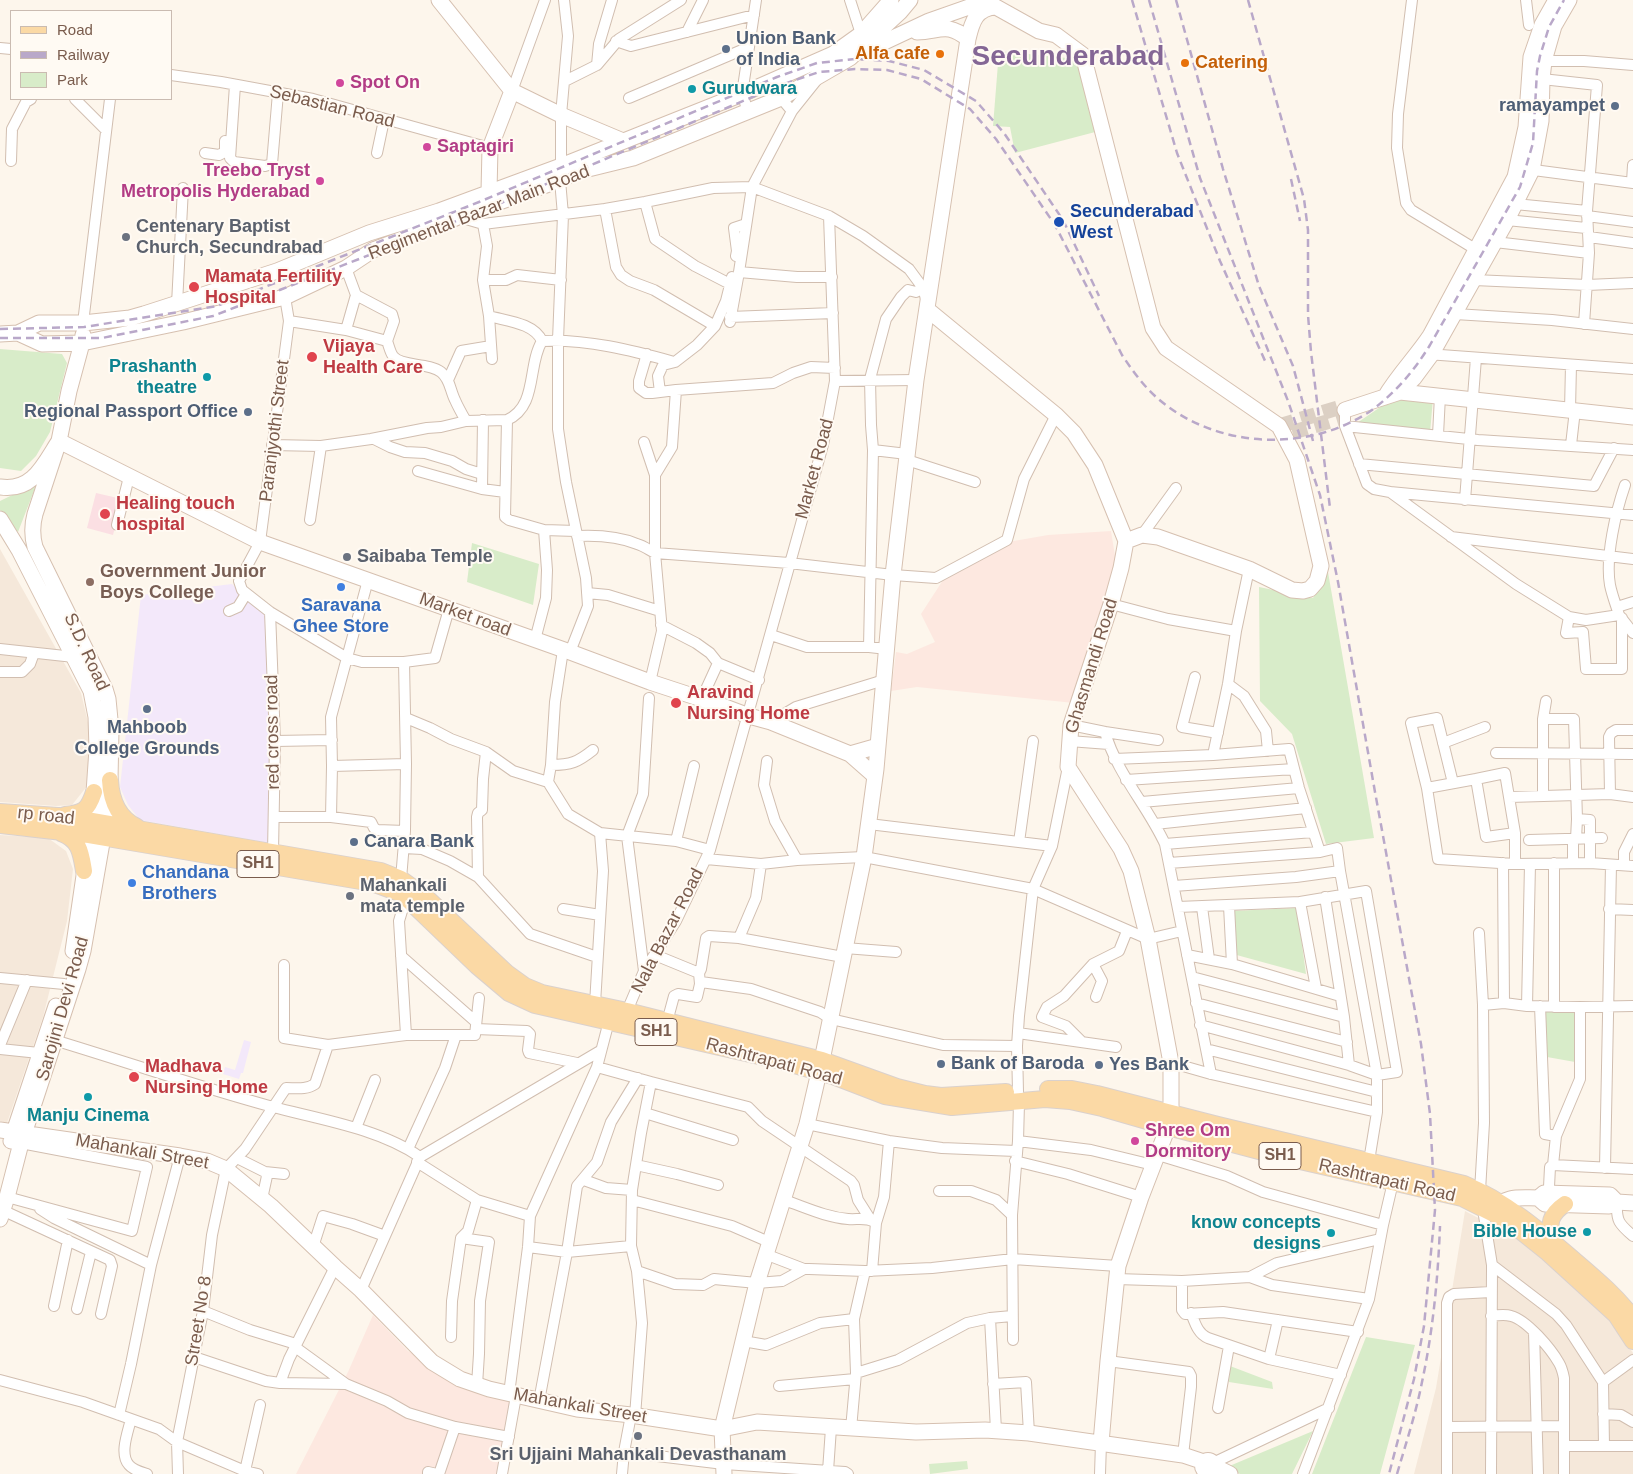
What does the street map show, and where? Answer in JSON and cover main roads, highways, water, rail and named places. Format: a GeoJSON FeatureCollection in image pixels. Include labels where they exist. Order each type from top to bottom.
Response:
{"type":"FeatureCollection","features":[{"type":"Feature","properties":{"kind":"main road"},"geometry":{"type":"LineString","coordinates":[[110,780],[110,793],[114,806],[127,820],[143,830]]}},
{"type":"Feature","properties":{"kind":"main road"},"geometry":{"type":"LineString","coordinates":[[84,870],[80,848],[57,824],[85,810],[94,792]]}},
{"type":"Feature","properties":{"kind":"main road","name":"rp road"},"geometry":{"type":"LineString","coordinates":[[0,812],[57,824],[97,829]]}},
{"type":"Feature","properties":{"kind":"main road","name":"rp road"},"geometry":{"type":"LineString","coordinates":[[0,825],[57,824]]}},
{"type":"Feature","properties":{"kind":"main road","name":"Rashtrapati Road"},"geometry":{"type":"LineString","coordinates":[[97,829],[143,830],[381,871],[401,879],[426,897],[502,978],[509,993],[535,1005],[772,1059],[820,1066]]}},
{"type":"Feature","properties":{"kind":"main road","name":"Rashtrapati Road"},"geometry":{"type":"LineString","coordinates":[[97,829],[372,883],[396,892],[409,900],[502,978],[542,993],[627,1011],[925,1094],[966,1100],[1018,1097],[1070,1101],[1169,1119],[1218,1125],[1464,1184],[1489,1203]]}},
{"type":"Feature","properties":{"kind":"main road","name":"Rashtrapati Road"},"geometry":{"type":"LineString","coordinates":[[1169,1119],[1278,1156],[1489,1203]]}},
{"type":"Feature","properties":{"kind":"main road","name":"SH1"},"geometry":{"type":"LineString","coordinates":[[1489,1203],[1552,1241],[1589,1273],[1633,1318]]}},
{"type":"Feature","properties":{"kind":"main road","name":"SH1"},"geometry":{"type":"LineString","coordinates":[[1489,1203],[1579,1280],[1616,1315],[1633,1341]]}},
{"type":"Feature","properties":{"kind":"main road"},"geometry":{"type":"LineString","coordinates":[[1552,1241],[1550,1221],[1555,1211],[1565,1204]]}},
{"type":"Feature","properties":{"kind":"tunnel"},"geometry":{"type":"LineString","coordinates":[[1279,426],[1341,407],[1345,410],[1343,417],[1284,435]]}},
{"type":"Feature","properties":{"kind":"railway"},"geometry":{"type":"LineString","coordinates":[[1132,0],[1177,153],[1220,261],[1266,363]]}},
{"type":"Feature","properties":{"kind":"railway"},"geometry":{"type":"LineString","coordinates":[[1149,0],[1200,178],[1288,401],[1320,495],[1338,582],[1421,1044],[1430,1114],[1435,1210],[1424,1326],[1414,1379],[1389,1474]]}},
{"type":"Feature","properties":{"kind":"railway"},"geometry":{"type":"LineString","coordinates":[[1176,0],[1223,169],[1259,286],[1293,366],[1313,441]]}},
{"type":"Feature","properties":{"kind":"railway"},"geometry":{"type":"LineString","coordinates":[[1248,0],[1304,199],[1308,230],[1308,315],[1311,352],[1330,508]]}},
{"type":"Feature","properties":{"kind":"railway"},"geometry":{"type":"LineString","coordinates":[[0,338],[102,338],[213,316],[482,211],[781,85],[819,72],[855,69],[887,70],[921,79],[970,109],[996,139],[1055,225],[1122,355],[1137,377],[1155,396],[1178,414],[1204,427],[1232,435],[1261,439],[1291,439],[1319,434],[1347,424],[1372,410],[1389,396],[1418,364],[1520,187],[1533,143],[1537,71],[1540,56],[1549,27],[1564,0]]}},
{"type":"Feature","properties":{"kind":"railway"},"geometry":{"type":"LineString","coordinates":[[0,329],[84,327],[217,306],[479,202],[777,77],[817,63],[855,59],[889,61],[924,70],[976,101],[1004,133],[1063,220],[1099,296]]}},
{"type":"Feature","properties":{"kind":"railway"},"geometry":{"type":"LineString","coordinates":[[1291,179],[1300,221]]}},
{"type":"Feature","properties":{"kind":"railway"},"geometry":{"type":"LineString","coordinates":[[1397,1474],[1417,1405],[1426,1363],[1438,1265],[1440,1226]]}},
{"type":"Feature","properties":{"kind":"place","name":"Union Bank of India"},"geometry":{"type":"Point","coordinates":[726,49]}},
{"type":"Feature","properties":{"kind":"place","name":"Alfa cafe"},"geometry":{"type":"Point","coordinates":[940,54]}},
{"type":"Feature","properties":{"kind":"place","name":"Catering"},"geometry":{"type":"Point","coordinates":[1185,63]}},
{"type":"Feature","properties":{"kind":"place","name":"Spot On"},"geometry":{"type":"Point","coordinates":[340,83]}},
{"type":"Feature","properties":{"kind":"place","name":"Gurudwara"},"geometry":{"type":"Point","coordinates":[692,89]}},
{"type":"Feature","properties":{"kind":"place","name":"ramayampet"},"geometry":{"type":"Point","coordinates":[1615,106]}},
{"type":"Feature","properties":{"kind":"place","name":"Saptagiri"},"geometry":{"type":"Point","coordinates":[427,147]}},
{"type":"Feature","properties":{"kind":"place","name":"Treebo Tryst Metropolis Hyderabad"},"geometry":{"type":"Point","coordinates":[320,181]}},
{"type":"Feature","properties":{"kind":"place","name":"Secunderabad West"},"geometry":{"type":"Point","coordinates":[1059,222]}},
{"type":"Feature","properties":{"kind":"place","name":"Centenary Baptist Church, Secundrabad"},"geometry":{"type":"Point","coordinates":[126,237]}},
{"type":"Feature","properties":{"kind":"place","name":"Mamata Fertility Hospital"},"geometry":{"type":"Point","coordinates":[194,287]}},
{"type":"Feature","properties":{"kind":"place","name":"Vijaya Health Care"},"geometry":{"type":"Point","coordinates":[312,357]}},
{"type":"Feature","properties":{"kind":"place","name":"Prashanth theatre"},"geometry":{"type":"Point","coordinates":[207,377]}},
{"type":"Feature","properties":{"kind":"place","name":"Regional Passport Office"},"geometry":{"type":"Point","coordinates":[248,412]}},
{"type":"Feature","properties":{"kind":"place","name":"Healing touch hospital"},"geometry":{"type":"Point","coordinates":[105,514]}},
{"type":"Feature","properties":{"kind":"place","name":"Saibaba Temple"},"geometry":{"type":"Point","coordinates":[347,557]}},
{"type":"Feature","properties":{"kind":"place","name":"Government Junior Boys College"},"geometry":{"type":"Point","coordinates":[90,582]}},
{"type":"Feature","properties":{"kind":"place","name":"Saravana Ghee Store"},"geometry":{"type":"Point","coordinates":[341,587]}},
{"type":"Feature","properties":{"kind":"place","name":"Aravind Nursing Home"},"geometry":{"type":"Point","coordinates":[676,703]}},
{"type":"Feature","properties":{"kind":"place","name":"Mahboob College Grounds"},"geometry":{"type":"Point","coordinates":[147,709]}},
{"type":"Feature","properties":{"kind":"place","name":"Canara Bank"},"geometry":{"type":"Point","coordinates":[354,842]}},
{"type":"Feature","properties":{"kind":"place","name":"Chandana Brothers"},"geometry":{"type":"Point","coordinates":[132,883]}},
{"type":"Feature","properties":{"kind":"place","name":"Mahankali mata temple"},"geometry":{"type":"Point","coordinates":[350,896]}},
{"type":"Feature","properties":{"kind":"place","name":"Bank of Baroda"},"geometry":{"type":"Point","coordinates":[941,1064]}},
{"type":"Feature","properties":{"kind":"place","name":"Yes Bank"},"geometry":{"type":"Point","coordinates":[1099,1065]}},
{"type":"Feature","properties":{"kind":"place","name":"Madhava Nursing Home"},"geometry":{"type":"Point","coordinates":[134,1077]}},
{"type":"Feature","properties":{"kind":"place","name":"Manju Cinema"},"geometry":{"type":"Point","coordinates":[88,1097]}},
{"type":"Feature","properties":{"kind":"place","name":"Shree Om Dormitory"},"geometry":{"type":"Point","coordinates":[1135,1141]}},
{"type":"Feature","properties":{"kind":"place","name":"Bible House"},"geometry":{"type":"Point","coordinates":[1587,1232]}},
{"type":"Feature","properties":{"kind":"place","name":"know concepts designs"},"geometry":{"type":"Point","coordinates":[1331,1233]}},
{"type":"Feature","properties":{"kind":"place","name":"Sri Ujjaini Mahankali Devasthanam"},"geometry":{"type":"Point","coordinates":[638,1436]}},
{"type":"Feature","properties":{"kind":"district","name":"Secunderabad"},"geometry":{"type":"Point","coordinates":[1068,57]}}]}
